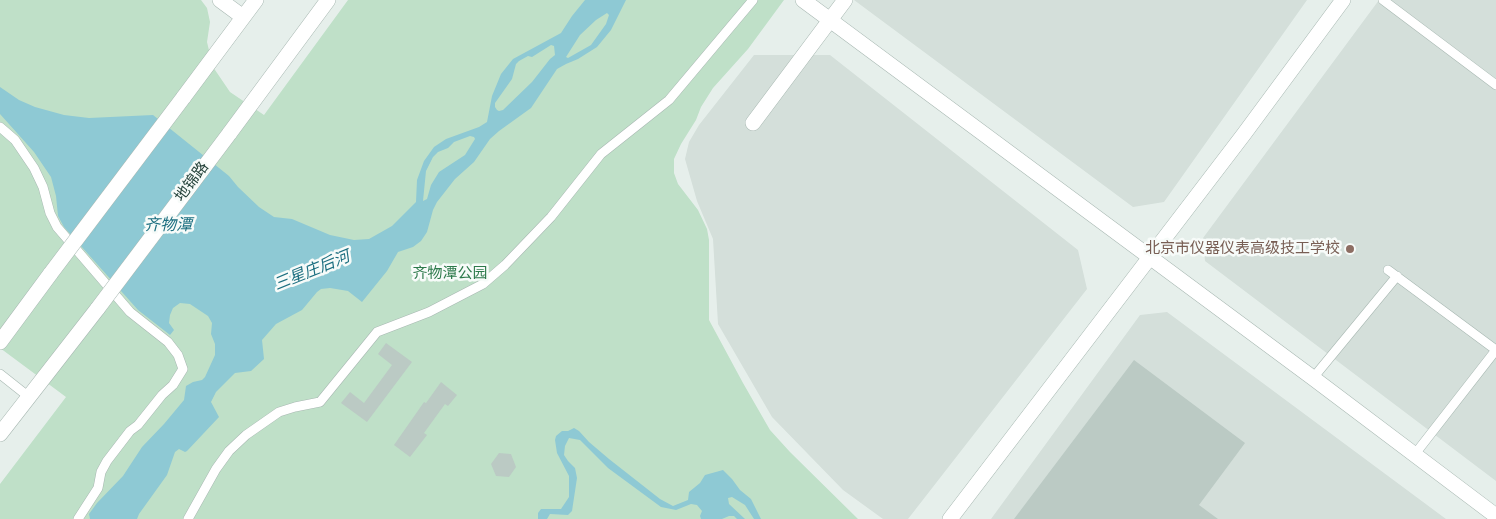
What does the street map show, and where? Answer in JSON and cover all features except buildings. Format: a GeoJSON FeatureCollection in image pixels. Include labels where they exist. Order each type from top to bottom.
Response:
{"type":"FeatureCollection","features":[{"type":"Feature","properties":{"kind":"street"},"geometry":{"type":"LineString","coordinates":[[220,0],[243,17]]}},
{"type":"Feature","properties":{"kind":"street"},"geometry":{"type":"LineString","coordinates":[[0,342],[256,0]]}},
{"type":"Feature","properties":{"kind":"street","name":"地锦路"},"geometry":{"type":"LineString","coordinates":[[0,434],[98,308],[328,0]]}},
{"type":"Feature","properties":{"kind":"street"},"geometry":{"type":"LineString","coordinates":[[803,0],[1496,516]]}},
{"type":"Feature","properties":{"kind":"street"},"geometry":{"type":"LineString","coordinates":[[754,123],[845,0]]}},
{"type":"Feature","properties":{"kind":"street"},"geometry":{"type":"LineString","coordinates":[[950,519],[1244,134],[1343,0]]}},
{"type":"Feature","properties":{"kind":"lane"},"geometry":{"type":"LineString","coordinates":[[188,519],[216,469],[229,451],[246,435],[279,412],[320,402],[377,332],[430,312],[483,284],[505,265],[551,218],[601,154],[669,100],[753,0]]}},
{"type":"Feature","properties":{"kind":"lane"},"geometry":{"type":"LineString","coordinates":[[1383,0],[1496,84]]}},
{"type":"Feature","properties":{"kind":"lane"},"geometry":{"type":"LineString","coordinates":[[0,127],[15,140],[34,168],[57,227],[130,312],[168,342],[178,355],[183,369],[176,381],[162,395],[141,422],[130,431],[107,461],[101,472],[98,488],[78,519]]}},
{"type":"Feature","properties":{"kind":"lane"},"geometry":{"type":"LineString","coordinates":[[1388,270],[1496,350],[1415,454]]}},
{"type":"Feature","properties":{"kind":"lane"},"geometry":{"type":"LineString","coordinates":[[1313,378],[1397,276]]}},
{"type":"Feature","properties":{"kind":"lane"},"geometry":{"type":"LineString","coordinates":[[0,374],[29,397]]}},
{"type":"Feature","properties":{"kind":"shaded area"},"geometry":{"type":"Polygon","coordinates":[[[854,0],[1307,0],[1164,202],[1133,207],[854,0]]]}},
{"type":"Feature","properties":{"kind":"shaded area","name":"北京市仪器仪表高级技工学校"},"geometry":{"type":"Polygon","coordinates":[[[1379,0],[1496,0],[1496,481],[1205,261],[1203,238],[1379,0]]]}},
{"type":"Feature","properties":{"kind":"shaded area"},"geometry":{"type":"Polygon","coordinates":[[[754,55],[830,55],[1078,250],[1087,289],[908,519],[883,519],[843,490],[772,417],[718,324],[713,239],[697,201],[685,159],[689,142],[699,125],[754,55]]]}},
{"type":"Feature","properties":{"kind":"shaded area"},"geometry":{"type":"Polygon","coordinates":[[[1167,312],[1446,519],[991,519],[1140,315],[1167,312]]]}},
{"type":"Feature","properties":{"kind":"green space","name":"齐物潭公园"},"geometry":{"type":"Polygon","coordinates":[[[0,0],[201,0],[207,8],[210,22],[207,42],[213,67],[230,92],[264,115],[348,0],[784,0],[748,49],[713,88],[674,159],[674,173],[678,184],[698,210],[707,229],[709,240],[709,320],[770,430],[858,519],[0,519],[0,484],[66,397],[0,348],[0,0]]]}},
{"type":"Feature","properties":{"kind":"water","name":"齐物潭"},"geometry":{"type":"Polygon","coordinates":[[[585,0],[626,0],[611,30],[597,47],[557,69],[531,108],[490,139],[474,162],[455,179],[437,202],[427,232],[421,241],[413,247],[398,252],[387,271],[362,302],[348,291],[330,288],[321,289],[302,310],[276,324],[262,340],[264,359],[251,371],[235,373],[216,392],[211,402],[219,417],[187,451],[179,449],[175,452],[167,475],[137,519],[90,519],[89,514],[97,503],[123,476],[142,447],[184,400],[186,386],[205,377],[215,355],[215,344],[211,334],[212,323],[208,316],[190,304],[180,303],[173,308],[170,315],[169,323],[174,330],[170,335],[138,310],[64,227],[58,216],[56,196],[51,177],[34,152],[0,114],[0,87],[19,100],[35,107],[64,115],[89,118],[153,115],[229,176],[259,207],[274,217],[292,219],[330,235],[354,240],[369,239],[392,226],[416,202],[417,180],[424,161],[434,147],[446,139],[479,127],[487,122],[492,96],[501,74],[513,59],[561,33],[585,0]],[[607,13],[596,20],[580,35],[566,57],[568,58],[591,45],[606,24],[609,15],[607,13]],[[551,45],[532,57],[528,56],[516,64],[512,79],[495,103],[497,110],[503,110],[532,82],[555,55],[554,46],[551,45]],[[470,136],[454,142],[433,157],[426,171],[423,201],[427,199],[431,185],[439,172],[465,155],[475,139],[470,136]]]}},
{"type":"Feature","properties":{"kind":"water"},"geometry":{"type":"Polygon","coordinates":[[[574,428],[609,459],[660,499],[673,506],[688,500],[689,492],[700,483],[705,475],[723,470],[740,490],[751,499],[761,519],[754,519],[745,505],[732,497],[728,498],[729,504],[745,519],[729,516],[722,519],[701,519],[702,511],[697,505],[691,504],[676,510],[661,507],[608,468],[580,440],[569,438],[565,446],[564,455],[575,468],[577,478],[572,511],[568,515],[550,514],[547,519],[538,519],[538,513],[541,509],[561,509],[569,497],[569,476],[557,453],[555,440],[556,436],[562,431],[574,428]]]}},
{"type":"Feature","properties":{"kind":"place","name":"北京市仪器仪表高级技工学校"},"geometry":{"type":"Point","coordinates":[1350,249]}},
{"type":"Feature","properties":{"kind":"water label","name":"三星庄后河"},"geometry":{"type":"Point","coordinates":[312,271]}}]}
